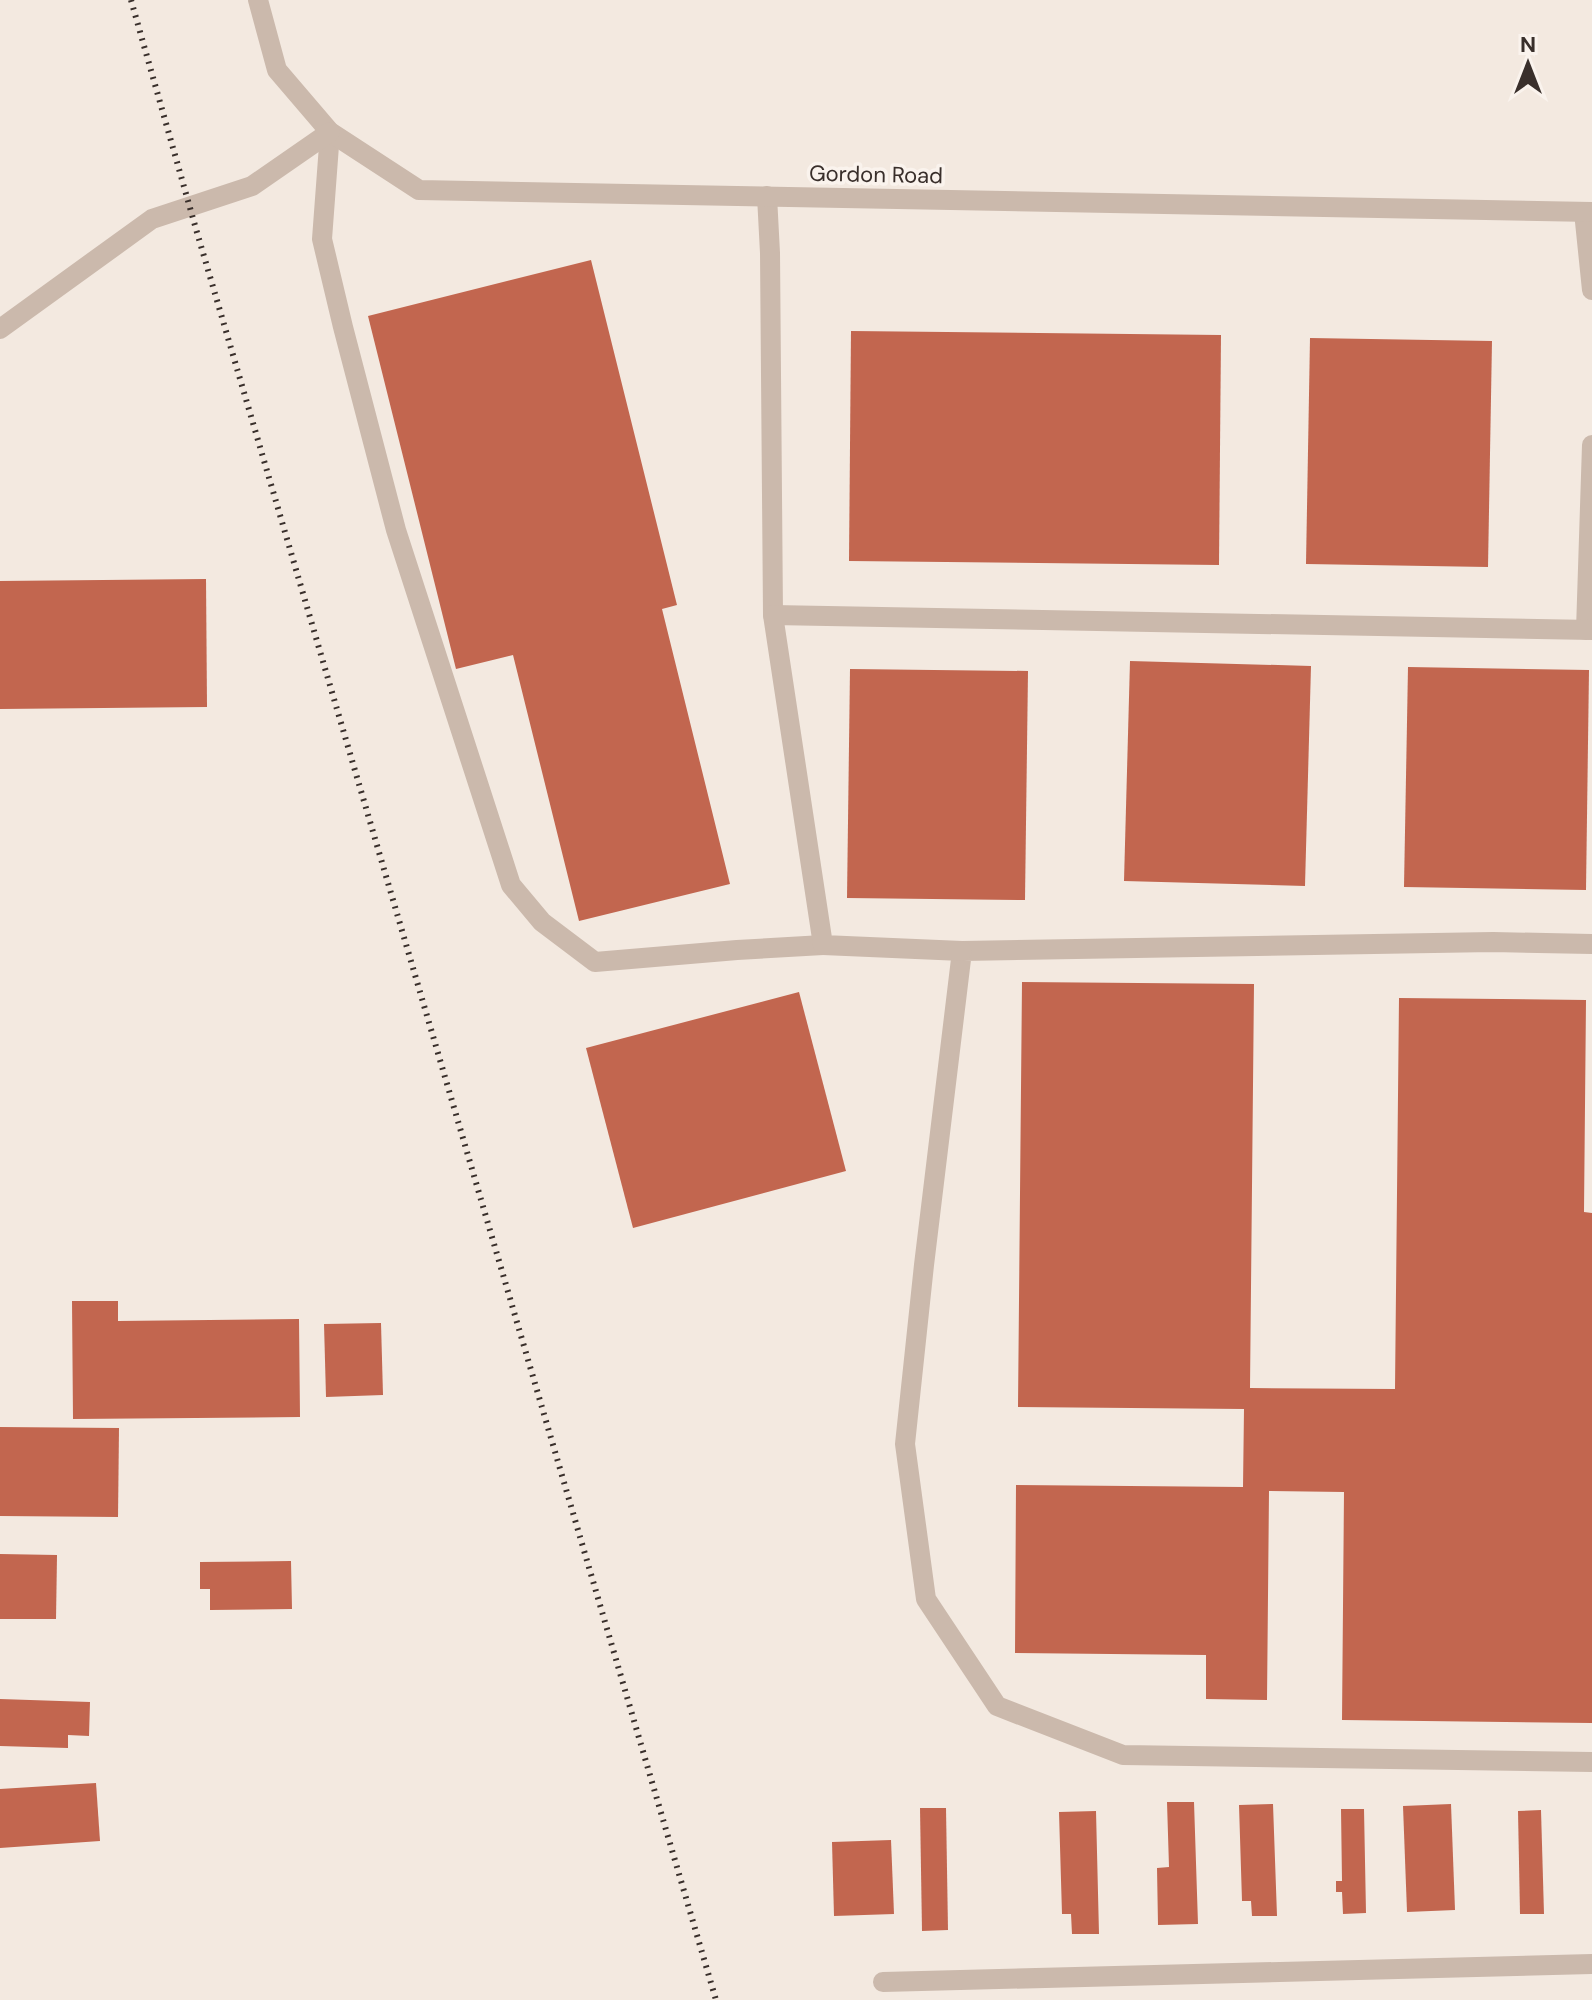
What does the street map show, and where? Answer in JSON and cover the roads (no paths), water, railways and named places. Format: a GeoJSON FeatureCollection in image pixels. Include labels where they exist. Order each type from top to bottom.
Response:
{"type":"FeatureCollection","features":[{"type":"Feature","properties":{"kind":"street","name":"Gordon Road"},"geometry":{"type":"LineString","coordinates":[[258,0],[277,70],[330,132],[419,190],[1588,212]]}},
{"type":"Feature","properties":{"kind":"street"},"geometry":{"type":"LineString","coordinates":[[0,329],[152,219],[252,186],[330,132]]}},
{"type":"Feature","properties":{"kind":"street"},"geometry":{"type":"LineString","coordinates":[[330,132],[322,239],[396,530],[511,885],[542,922],[595,962],[823,945],[962,951],[1493,942],[1592,944]]}},
{"type":"Feature","properties":{"kind":"street"},"geometry":{"type":"LineString","coordinates":[[767,196],[773,615],[823,945]]}},
{"type":"Feature","properties":{"kind":"street"},"geometry":{"type":"LineString","coordinates":[[1588,212],[1592,290]]}},
{"type":"Feature","properties":{"kind":"street"},"geometry":{"type":"LineString","coordinates":[[773,615],[1589,630],[1592,445]]}},
{"type":"Feature","properties":{"kind":"street"},"geometry":{"type":"LineString","coordinates":[[962,951],[905,1444],[926,1599],[997,1706],[1123,1755],[1592,1762]]}},
{"type":"Feature","properties":{"kind":"street"},"geometry":{"type":"LineString","coordinates":[[883,1982],[1592,1964]]}},
{"type":"Feature","properties":{"kind":"railway"},"geometry":{"type":"LineString","coordinates":[[131,0],[716,2000]]}}]}
